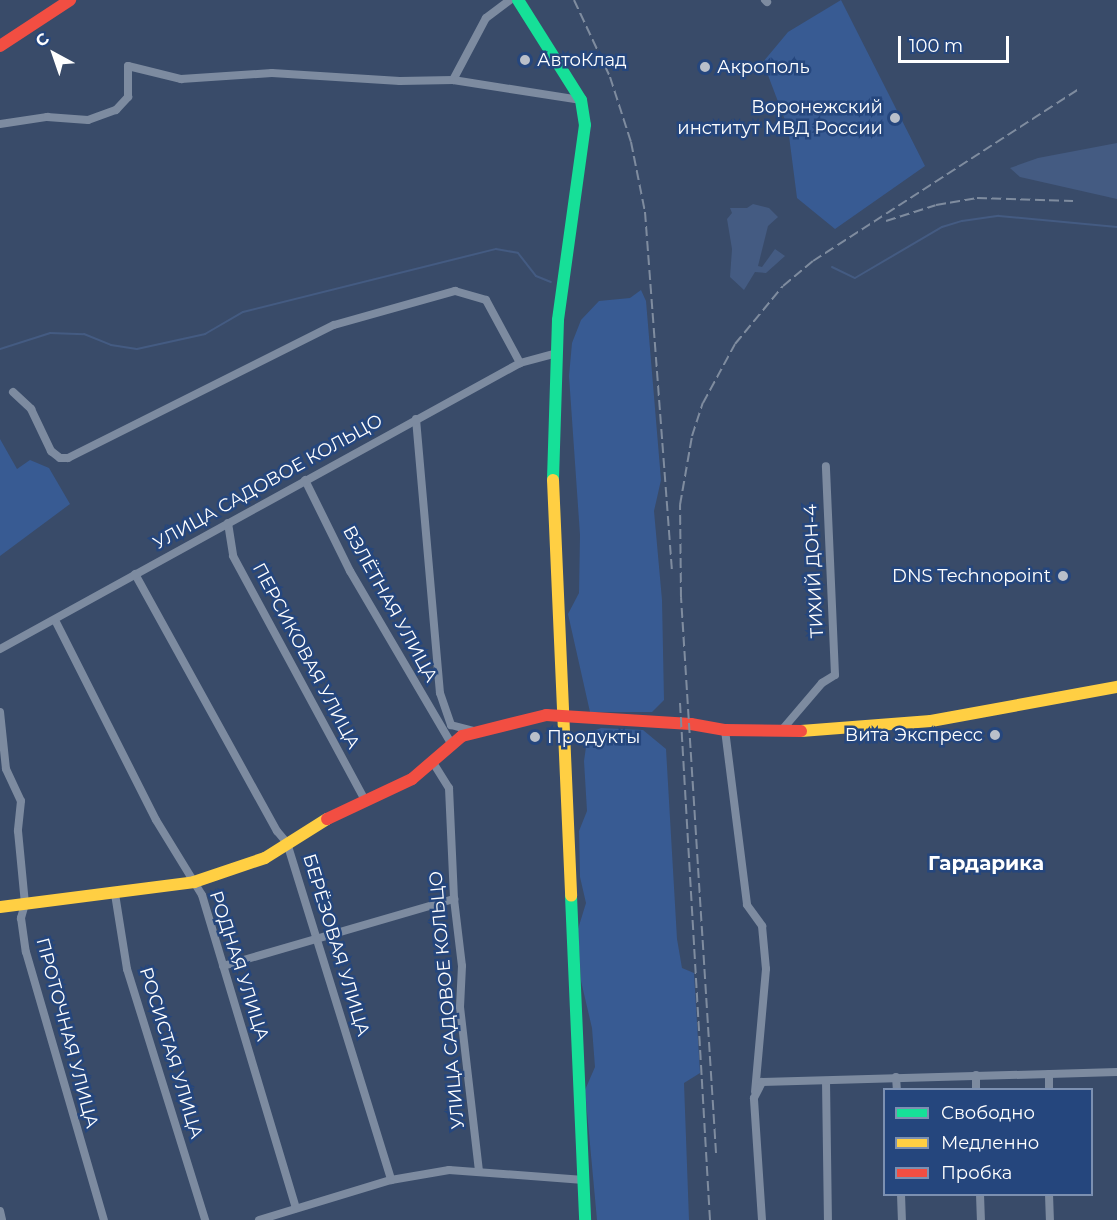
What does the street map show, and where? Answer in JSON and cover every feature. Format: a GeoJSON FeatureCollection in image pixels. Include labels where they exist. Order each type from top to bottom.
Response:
{"type":"FeatureCollection","features":[{"type":"Feature","properties":{"kind":"main road"},"geometry":{"type":"LineString","coordinates":[[0,46],[70,0]]}},
{"type":"Feature","properties":{"kind":"main road"},"geometry":{"type":"LineString","coordinates":[[518,0],[581,100],[585,125],[558,320],[552,452],[585,1220]]}},
{"type":"Feature","properties":{"kind":"main road"},"geometry":{"type":"LineString","coordinates":[[0,907],[115,894],[194,882],[265,858],[319,823],[412,779],[451,743],[477,732],[546,715],[691,724],[725,730],[827,732],[909,724],[1117,687]]}},
{"type":"Feature","properties":{"kind":"street"},"geometry":{"type":"LineString","coordinates":[[453,80],[486,18],[510,0]]}},
{"type":"Feature","properties":{"kind":"street"},"geometry":{"type":"LineString","coordinates":[[0,124],[47,117],[88,120],[116,110],[128,97],[128,66],[181,79],[272,73],[400,81],[453,80],[581,100]]}},
{"type":"Feature","properties":{"kind":"street"},"geometry":{"type":"LineString","coordinates":[[13,392],[31,410],[51,451],[60,458],[68,458],[334,325],[455,291],[486,300],[520,363]]}},
{"type":"Feature","properties":{"kind":"street","name":"УЛИЦА САДОВОЕ КОЛЬЦО"},"geometry":{"type":"LineString","coordinates":[[0,649],[520,363],[557,353]]}},
{"type":"Feature","properties":{"kind":"street"},"geometry":{"type":"LineString","coordinates":[[416,419],[440,693],[451,725],[477,732]]}},
{"type":"Feature","properties":{"kind":"street","name":"ТИХИЙ ДОН-4"},"geometry":{"type":"LineString","coordinates":[[781,731],[822,683],[836,675],[826,466]]}},
{"type":"Feature","properties":{"kind":"street","name":"ВЗЛЁТНАЯ УЛИЦА"},"geometry":{"type":"LineString","coordinates":[[305,480],[350,571],[451,743]]}},
{"type":"Feature","properties":{"kind":"street","name":"ПЕРСИКОВАЯ УЛИЦА"},"geometry":{"type":"LineString","coordinates":[[228,523],[233,556],[335,738],[366,802]]}},
{"type":"Feature","properties":{"kind":"street","name":"БЕРЁЗОВАЯ УЛИЦА"},"geometry":{"type":"LineString","coordinates":[[135,574],[277,831],[287,843],[391,1180]]}},
{"type":"Feature","properties":{"kind":"street","name":"РОДНАЯ УЛИЦА"},"geometry":{"type":"LineString","coordinates":[[55,620],[156,820],[202,895],[296,1208]]}},
{"type":"Feature","properties":{"kind":"street","name":"ПРОТОЧНАЯ УЛИЦА"},"geometry":{"type":"LineString","coordinates":[[0,712],[6,769],[21,801],[18,842],[25,904],[21,918],[38,1003],[104,1220]]}},
{"type":"Feature","properties":{"kind":"street"},"geometry":{"type":"LineString","coordinates":[[725,730],[747,905],[762,926],[766,969],[754,1098],[762,1220]]}},
{"type":"Feature","properties":{"kind":"street","name":"УЛИЦА САДОВОЕ КОЛЬЦО"},"geometry":{"type":"LineString","coordinates":[[432,760],[449,788],[454,899],[462,966],[460,1007],[479,1170]]}},
{"type":"Feature","properties":{"kind":"street","name":"РОСИСТАЯ УЛИЦА"},"geometry":{"type":"LineString","coordinates":[[115,894],[127,969],[205,1220]]}},
{"type":"Feature","properties":{"kind":"street"},"geometry":{"type":"LineString","coordinates":[[224,966],[454,899]]}},
{"type":"Feature","properties":{"kind":"street"},"geometry":{"type":"LineString","coordinates":[[754,1098],[762,1083],[897,1077],[1117,1072]]}},
{"type":"Feature","properties":{"kind":"street"},"geometry":{"type":"LineString","coordinates":[[1048,1074],[1049,1088]]}},
{"type":"Feature","properties":{"kind":"street"},"geometry":{"type":"LineString","coordinates":[[976,1076],[976,1088]]}},
{"type":"Feature","properties":{"kind":"street"},"geometry":{"type":"LineString","coordinates":[[897,1077],[897,1088]]}},
{"type":"Feature","properties":{"kind":"street"},"geometry":{"type":"LineString","coordinates":[[826,1081],[828,1220]]}},
{"type":"Feature","properties":{"kind":"street"},"geometry":{"type":"LineString","coordinates":[[259,1220],[391,1180],[449,1170],[479,1170],[584,1180]]}},
{"type":"Feature","properties":{"kind":"street"},"geometry":{"type":"LineString","coordinates":[[901,1196],[902,1220]]}},
{"type":"Feature","properties":{"kind":"street"},"geometry":{"type":"LineString","coordinates":[[980,1196],[981,1220]]}},
{"type":"Feature","properties":{"kind":"street"},"geometry":{"type":"LineString","coordinates":[[1049,1196],[1050,1220]]}},
{"type":"Feature","properties":{"kind":"street"},"geometry":{"type":"LineString","coordinates":[[0,1211],[2,1220]]}},
{"type":"Feature","properties":{"kind":"shaded area"},"geometry":{"type":"Polygon","coordinates":[[[841,0],[925,166],[835,229],[797,198],[788,128],[763,62],[788,32],[841,0]]]}},
{"type":"Feature","properties":{"kind":"shaded area"},"geometry":{"type":"Polygon","coordinates":[[[1117,143],[1117,199],[1020,177],[1010,168],[1038,158],[1117,143]]]}},
{"type":"Feature","properties":{"kind":"shaded area"},"geometry":{"type":"Polygon","coordinates":[[[753,204],[769,208],[778,217],[768,226],[758,266],[762,267],[775,249],[785,256],[766,273],[755,272],[744,290],[730,277],[732,249],[727,219],[732,213],[730,208],[747,208],[753,204]]]}},
{"type":"Feature","properties":{"kind":"shaded area"},"geometry":{"type":"Polygon","coordinates":[[[641,290],[646,301],[661,480],[654,511],[662,600],[664,700],[652,712],[590,712],[568,614],[579,593],[580,535],[569,376],[572,343],[581,320],[599,301],[630,298],[641,290]]]}},
{"type":"Feature","properties":{"kind":"shaded area"},"geometry":{"type":"Polygon","coordinates":[[[0,439],[17,469],[30,460],[49,468],[70,504],[0,556],[0,439]]]}},
{"type":"Feature","properties":{"kind":"shaded area"},"geometry":{"type":"Polygon","coordinates":[[[601,728],[643,730],[666,749],[677,939],[682,968],[694,973],[700,1073],[684,1083],[689,1220],[597,1220],[585,1090],[595,1067],[592,1028],[581,981],[578,929],[586,903],[580,877],[579,831],[587,811],[584,761],[588,733],[601,728]]]}},
{"type":"Feature","properties":{"kind":"waterway"},"geometry":{"type":"LineString","coordinates":[[832,267],[855,278],[942,227],[962,221],[999,216],[1117,227]]}},
{"type":"Feature","properties":{"kind":"waterway"},"geometry":{"type":"LineString","coordinates":[[0,349],[50,333],[84,334],[111,345],[137,349],[205,334],[243,312],[496,249],[518,253],[536,276],[551,282]]}},
{"type":"Feature","properties":{"kind":"railway"},"geometry":{"type":"LineString","coordinates":[[574,0],[610,77],[631,142],[645,212],[672,571]]}},
{"type":"Feature","properties":{"kind":"railway"},"geometry":{"type":"LineString","coordinates":[[716,1153],[681,597],[680,505],[692,436],[703,403],[735,344],[783,286],[813,261],[1077,90]]}},
{"type":"Feature","properties":{"kind":"railway"},"geometry":{"type":"LineString","coordinates":[[886,221],[936,205],[977,198],[1073,201]]}},
{"type":"Feature","properties":{"kind":"railway"},"geometry":{"type":"LineString","coordinates":[[680,703],[710,1220]]}},
{"type":"Feature","properties":{"kind":"traffic: fast"},"geometry":{"type":"LineString","coordinates":[[518,0],[581,100],[585,125],[558,320],[553,480]]}},
{"type":"Feature","properties":{"kind":"traffic: fast"},"geometry":{"type":"LineString","coordinates":[[571,896],[585,1220]]}},
{"type":"Feature","properties":{"kind":"traffic: slow"},"geometry":{"type":"LineString","coordinates":[[553,480],[571,896]]}},
{"type":"Feature","properties":{"kind":"traffic: slow"},"geometry":{"type":"LineString","coordinates":[[801,731],[931,721],[1117,687]]}},
{"type":"Feature","properties":{"kind":"traffic: slow"},"geometry":{"type":"LineString","coordinates":[[0,907],[194,882],[265,858],[327,819]]}},
{"type":"Feature","properties":{"kind":"traffic: jam"},"geometry":{"type":"LineString","coordinates":[[0,46],[70,0]]}},
{"type":"Feature","properties":{"kind":"traffic: jam"},"geometry":{"type":"LineString","coordinates":[[327,819],[412,779],[462,736],[546,715],[691,724],[725,730],[801,731]]}},
{"type":"Feature","properties":{"kind":"place","name":"АвтоКлад"},"geometry":{"type":"Point","coordinates":[525,60]}},
{"type":"Feature","properties":{"kind":"place","name":"Акрополь"},"geometry":{"type":"Point","coordinates":[705,67]}},
{"type":"Feature","properties":{"kind":"place","name":"Воронежский институт МВД России"},"geometry":{"type":"Point","coordinates":[895,118]}},
{"type":"Feature","properties":{"kind":"place","name":"DNS Technopoint"},"geometry":{"type":"Point","coordinates":[1063,576]}},
{"type":"Feature","properties":{"kind":"place","name":"Вита Экспресс"},"geometry":{"type":"Point","coordinates":[995,735]}},
{"type":"Feature","properties":{"kind":"place","name":"Продукты"},"geometry":{"type":"Point","coordinates":[535,737]}},
{"type":"Feature","properties":{"kind":"district","name":"Гардарика"},"geometry":{"type":"Point","coordinates":[986,863]}}]}
